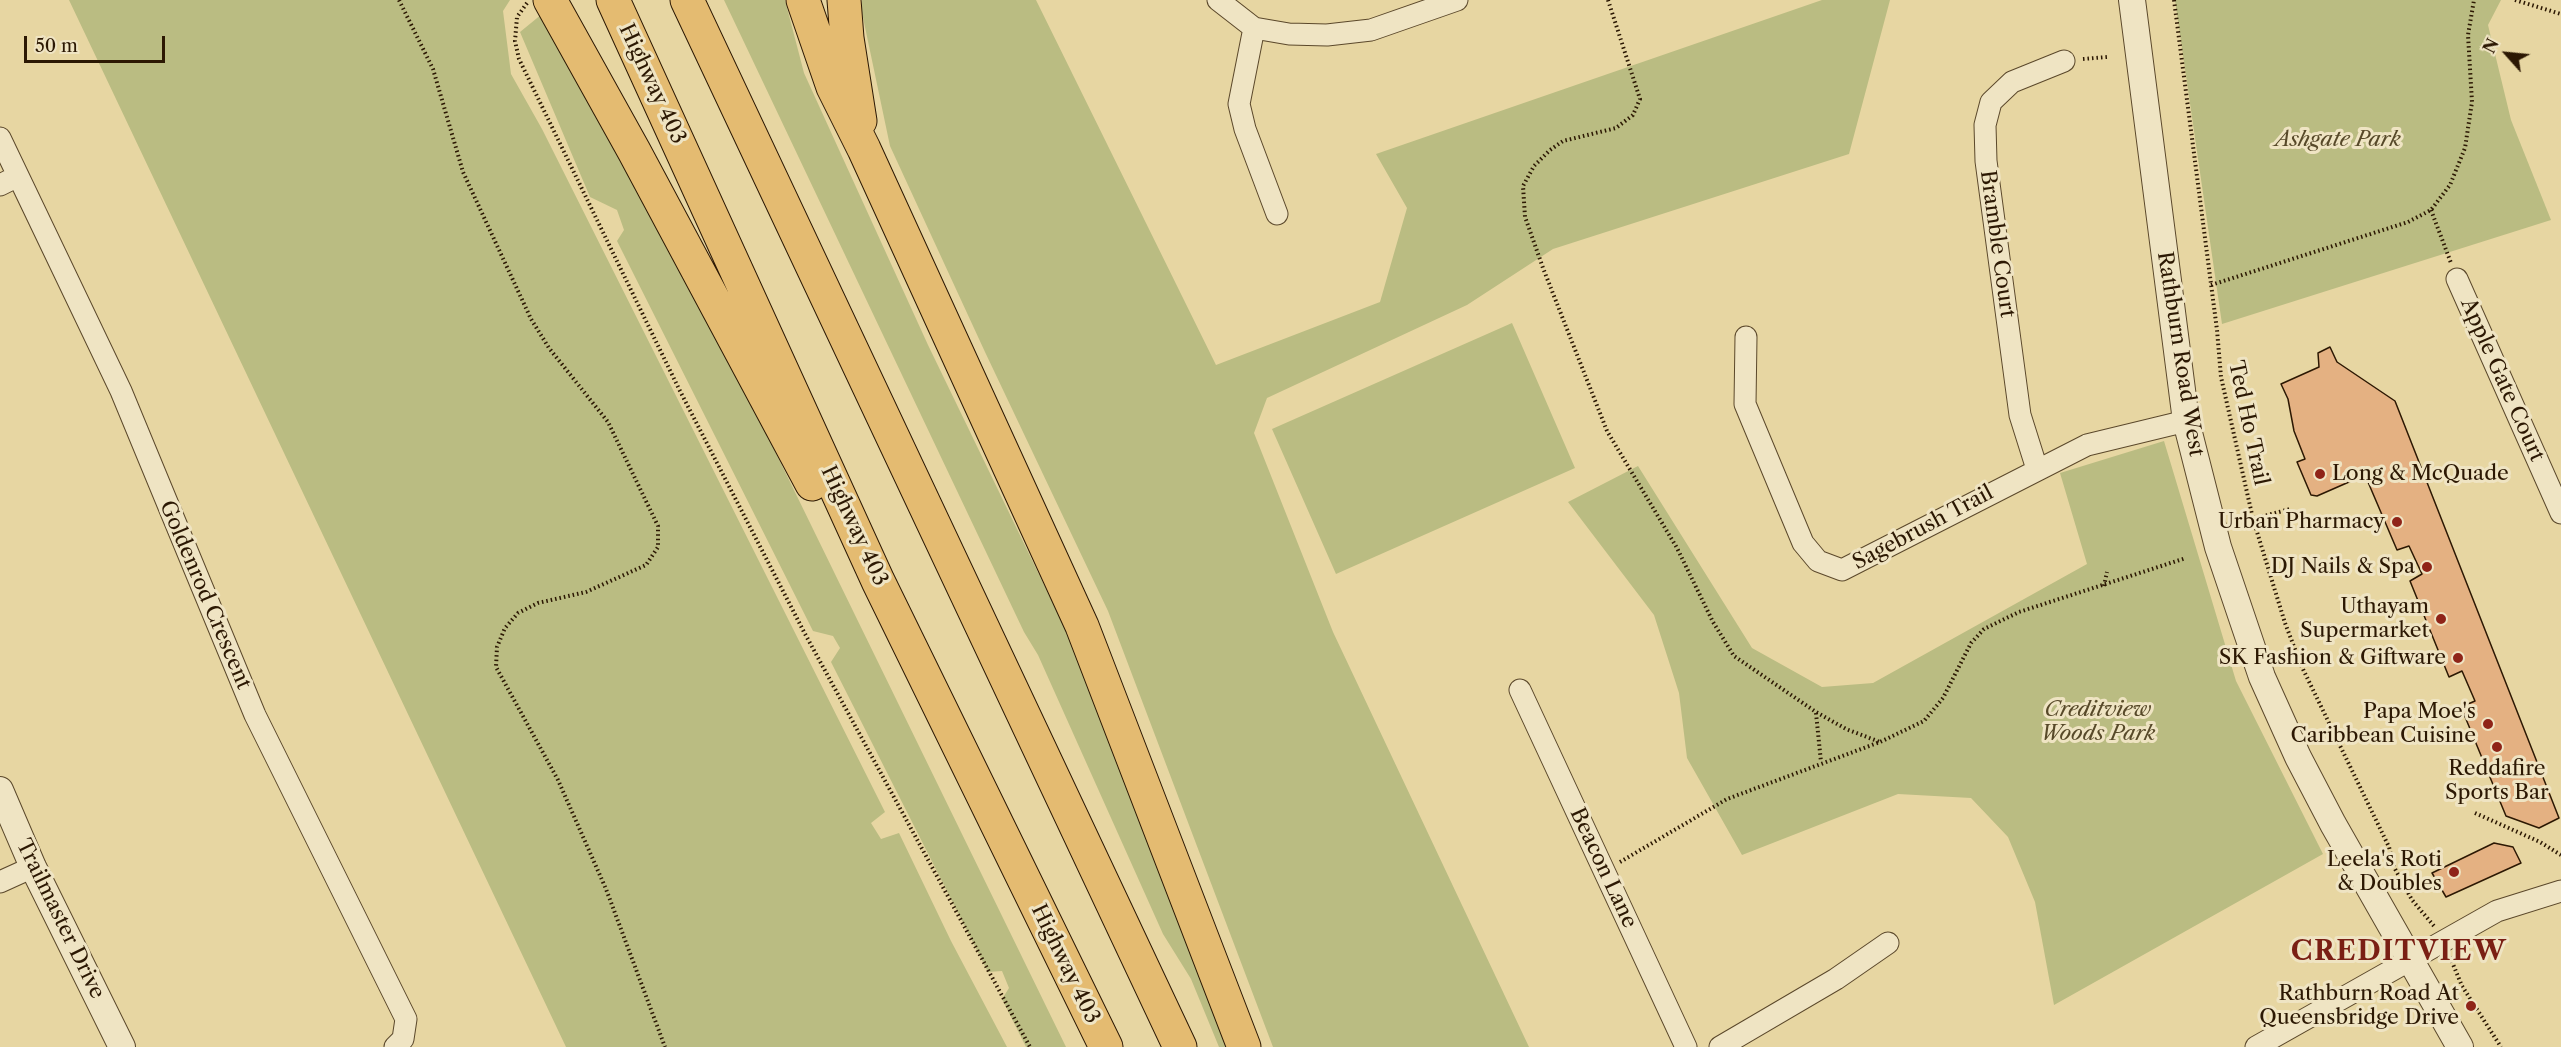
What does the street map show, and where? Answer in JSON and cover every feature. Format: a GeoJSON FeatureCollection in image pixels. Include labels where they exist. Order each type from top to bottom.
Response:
{"type":"FeatureCollection","features":[{"type":"Feature","properties":{"kind":"highway"},"geometry":{"type":"LineString","coordinates":[[550,0],[634,151],[832,522],[878,581]]}},
{"type":"Feature","properties":{"kind":"highway","name":"Highway 403"},"geometry":{"type":"LineString","coordinates":[[613,0],[878,581],[1106,1047]]}},
{"type":"Feature","properties":{"kind":"highway"},"geometry":{"type":"LineString","coordinates":[[687,0],[1180,1047]]}},
{"type":"Feature","properties":{"kind":"highway"},"geometry":{"type":"LineString","coordinates":[[803,0],[832,87],[864,149],[1082,626],[1244,1047]]}},
{"type":"Feature","properties":{"kind":"highway"},"geometry":{"type":"LineString","coordinates":[[844,0],[847,39],[864,149]]}},
{"type":"Feature","properties":{"kind":"street"},"geometry":{"type":"LineString","coordinates":[[1218,0],[1254,28],[1289,34],[1327,35],[1371,30],[1457,0]]}},
{"type":"Feature","properties":{"kind":"street","name":"Rathburn Road West"},"geometry":{"type":"LineString","coordinates":[[2132,0],[2186,421],[2218,547],[2262,677],[2298,757],[2332,824],[2460,1047]]}},
{"type":"Feature","properties":{"kind":"street"},"geometry":{"type":"LineString","coordinates":[[1254,28],[1239,104],[1245,129],[1277,214]]}},
{"type":"Feature","properties":{"kind":"street","name":"Bramble Court"},"geometry":{"type":"LineString","coordinates":[[2037,469],[2020,415],[1986,160],[1985,125],[1991,102],[2012,82],[2064,61]]}},
{"type":"Feature","properties":{"kind":"street","name":"Goldenrod Crescent"},"geometry":{"type":"LineString","coordinates":[[0,138],[9,180],[121,391],[255,715],[406,1018],[403,1039],[395,1047]]}},
{"type":"Feature","properties":{"kind":"street","name":"Apple Gate Court"},"geometry":{"type":"LineString","coordinates":[[2457,279],[2561,513]]}},
{"type":"Feature","properties":{"kind":"street","name":"Sagebrush Trail"},"geometry":{"type":"LineString","coordinates":[[1746,337],[1745,404],[1803,543],[1818,561],[1842,570],[2087,445],[2186,421]]}},
{"type":"Feature","properties":{"kind":"street","name":"Beacon Lane"},"geometry":{"type":"LineString","coordinates":[[1520,690],[1686,1047]]}},
{"type":"Feature","properties":{"kind":"street","name":"Trailmaster Drive"},"geometry":{"type":"LineString","coordinates":[[0,790],[33,867],[122,1047]]}},
{"type":"Feature","properties":{"kind":"street"},"geometry":{"type":"LineString","coordinates":[[0,882],[33,867]]}},
{"type":"Feature","properties":{"kind":"street"},"geometry":{"type":"LineString","coordinates":[[2256,1047],[2497,911],[2561,891]]}},
{"type":"Feature","properties":{"kind":"street"},"geometry":{"type":"LineString","coordinates":[[1720,1047],[1836,979],[1888,943]]}},
{"type":"Feature","properties":{"kind":"path"},"geometry":{"type":"LineString","coordinates":[[399,0],[433,69],[463,172],[531,319],[549,348],[608,422],[657,526],[658,548],[646,565],[586,592],[538,603],[518,614],[504,628],[497,647],[496,667],[558,780],[606,889],[665,1047]]}},
{"type":"Feature","properties":{"kind":"path"},"geometry":{"type":"LineString","coordinates":[[529,0],[517,17],[515,41],[519,59],[680,389],[804,632],[1030,1047]]}},
{"type":"Feature","properties":{"kind":"path"},"geometry":{"type":"LineString","coordinates":[[1608,0],[1640,99],[1633,115],[1616,128],[1563,141],[1550,150],[1534,166],[1522,186],[1525,217],[1543,268],[1607,431],[1677,548],[1713,622],[1734,656],[1816,712],[1846,729],[1880,742]]}},
{"type":"Feature","properties":{"kind":"path","name":"Ted Ho Trail"},"geometry":{"type":"LineString","coordinates":[[2174,0],[2221,377],[2253,519],[2285,623],[2301,664],[2389,847],[2394,867],[2412,900],[2431,922]]}},
{"type":"Feature","properties":{"kind":"path"},"geometry":{"type":"LineString","coordinates":[[2211,285],[2408,222],[2431,210],[2450,185],[2465,148],[2472,102],[2468,35],[2474,0]]}},
{"type":"Feature","properties":{"kind":"path"},"geometry":{"type":"LineString","coordinates":[[2515,0],[2561,14]]}},
{"type":"Feature","properties":{"kind":"path"},"geometry":{"type":"LineString","coordinates":[[2064,61],[2107,57]]}},
{"type":"Feature","properties":{"kind":"path"},"geometry":{"type":"LineString","coordinates":[[2431,210],[2457,279]]}},
{"type":"Feature","properties":{"kind":"path"},"geometry":{"type":"LineString","coordinates":[[2253,519],[2290,509]]}},
{"type":"Feature","properties":{"kind":"path"},"geometry":{"type":"LineString","coordinates":[[1605,874],[1628,856],[1727,799],[1821,762],[1880,742],[1924,721],[1943,698],[1971,644],[1984,629],[2019,612],[2104,587],[2186,558]]}},
{"type":"Feature","properties":{"kind":"path"},"geometry":{"type":"LineString","coordinates":[[2104,587],[2108,572]]}},
{"type":"Feature","properties":{"kind":"path"},"geometry":{"type":"LineString","coordinates":[[1816,712],[1821,762]]}},
{"type":"Feature","properties":{"kind":"path"},"geometry":{"type":"LineString","coordinates":[[2475,813],[2540,842],[2561,855]]}},
{"type":"Feature","properties":{"kind":"path"},"geometry":{"type":"LineString","coordinates":[[2454,963],[2462,987],[2501,1047]]}},
{"type":"Feature","properties":{"kind":"green space"},"geometry":{"type":"Polygon","coordinates":[[[69,0],[510,0],[503,11],[511,74],[542,129],[885,812],[871,823],[881,839],[899,833],[951,941],[1007,1047],[566,1047],[69,0]]]}},
{"type":"Feature","properties":{"kind":"green space"},"geometry":{"type":"Polygon","coordinates":[[[724,0],[785,0],[804,73],[928,345],[1076,651],[1227,1047],[1219,1047],[1191,979],[1163,934],[1038,655],[1024,632],[724,0]]]}},
{"type":"Feature","properties":{"kind":"green space"},"geometry":{"type":"Polygon","coordinates":[[[862,0],[1036,0],[1216,365],[1380,302],[1407,208],[1376,154],[1822,0],[1890,0],[1849,154],[1553,249],[1467,305],[1267,398],[1254,433],[1333,632],[1529,1047],[1273,1047],[1108,611],[890,146],[861,8],[862,0]]]}},
{"type":"Feature","properties":{"kind":"green space","name":"Ashgate Park"},"geometry":{"type":"Polygon","coordinates":[[[2175,0],[2501,0],[2488,25],[2511,120],[2551,220],[2222,324],[2175,0]]]}},
{"type":"Feature","properties":{"kind":"green space"},"geometry":{"type":"Polygon","coordinates":[[[542,14],[728,355],[1066,1047],[1026,1047],[1002,999],[1009,988],[1002,971],[988,972],[831,662],[840,648],[833,636],[813,631],[617,241],[624,230],[617,210],[590,197],[520,32],[542,14]]]}},
{"type":"Feature","properties":{"kind":"green space"},"geometry":{"type":"Polygon","coordinates":[[[1512,323],[1575,468],[1336,574],[1272,429],[1512,323]]]}},
{"type":"Feature","properties":{"kind":"green space","name":"Creditview Woods Park"},"geometry":{"type":"Polygon","coordinates":[[[2164,441],[2236,681],[2323,854],[2054,1005],[2035,902],[2008,837],[1971,798],[1898,794],[1742,855],[1687,758],[1679,693],[1654,615],[1568,502],[1638,466],[1752,648],[1822,687],[1873,683],[2087,564],[2060,473],[2164,441]]]}},
{"type":"Feature","properties":{"kind":"building"},"geometry":{"type":"Polygon","coordinates":[[[2330,347],[2337,362],[2395,401],[2559,818],[2539,828],[2506,816],[2461,707],[2475,701],[2462,671],[2449,677],[2410,581],[2422,574],[2409,546],[2397,550],[2365,475],[2317,496],[2311,495],[2297,462],[2305,459],[2294,431],[2288,399],[2281,384],[2319,367],[2318,353],[2330,347]]]}},
{"type":"Feature","properties":{"kind":"building"},"geometry":{"type":"Polygon","coordinates":[[[2494,843],[2513,847],[2521,863],[2446,897],[2432,873],[2494,843]]]}},
{"type":"Feature","properties":{"kind":"place","name":"Long & McQuade"},"geometry":{"type":"Point","coordinates":[2320,474]}},
{"type":"Feature","properties":{"kind":"place","name":"Urban Pharmacy"},"geometry":{"type":"Point","coordinates":[2397,522]}},
{"type":"Feature","properties":{"kind":"place","name":"DJ Nails & Spa"},"geometry":{"type":"Point","coordinates":[2427,567]}},
{"type":"Feature","properties":{"kind":"place","name":"Uthayam Supermarket"},"geometry":{"type":"Point","coordinates":[2441,619]}},
{"type":"Feature","properties":{"kind":"place","name":"SK Fashion & Giftware"},"geometry":{"type":"Point","coordinates":[2458,658]}},
{"type":"Feature","properties":{"kind":"place","name":"Papa Moe's Caribbean Cuisine"},"geometry":{"type":"Point","coordinates":[2488,724]}},
{"type":"Feature","properties":{"kind":"place","name":"Reddafire Sports Bar"},"geometry":{"type":"Point","coordinates":[2497,747]}},
{"type":"Feature","properties":{"kind":"place","name":"Leela's Roti & Doubles"},"geometry":{"type":"Point","coordinates":[2454,872]}},
{"type":"Feature","properties":{"kind":"place","name":"Rathburn Road At Queensbridge Drive"},"geometry":{"type":"Point","coordinates":[2471,1006]}},
{"type":"Feature","properties":{"kind":"district","name":"CREDITVIEW"},"geometry":{"type":"Point","coordinates":[2399,952]}}]}
